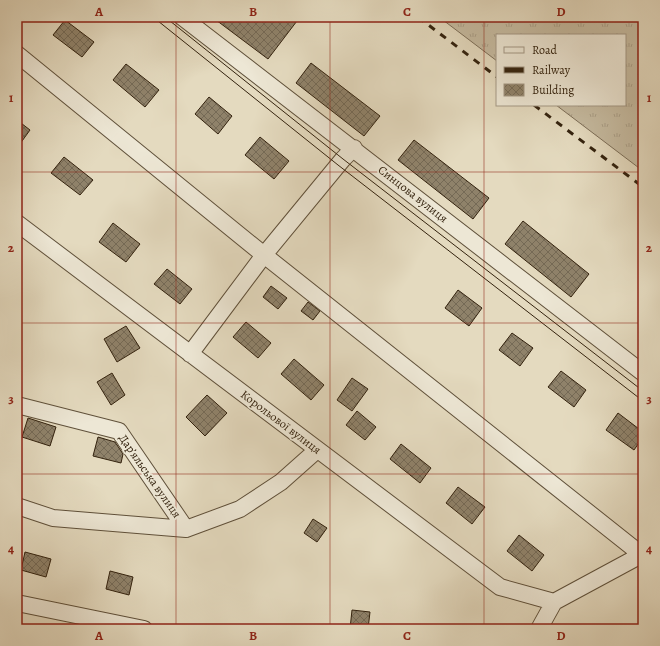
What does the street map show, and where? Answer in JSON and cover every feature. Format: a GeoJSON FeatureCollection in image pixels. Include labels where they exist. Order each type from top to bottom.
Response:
{"type":"FeatureCollection","features":[{"type":"Feature","properties":{"kind":"street","name":"Синцова вулиця"},"geometry":{"type":"LineString","coordinates":[[182,17],[354,148],[643,373]]}},
{"type":"Feature","properties":{"kind":"street"},"geometry":{"type":"LineString","coordinates":[[17,54],[264,255],[642,554],[554,602],[539,629]]}},
{"type":"Feature","properties":{"kind":"street"},"geometry":{"type":"LineString","coordinates":[[190,354],[264,255],[343,159],[354,148]]}},
{"type":"Feature","properties":{"kind":"street","name":"Корольової вулиця"},"geometry":{"type":"LineString","coordinates":[[17,223],[500,587],[554,602]]}},
{"type":"Feature","properties":{"kind":"street","name":"Дар’яльська вулиця"},"geometry":{"type":"LineString","coordinates":[[17,405],[118,431],[186,529]]}},
{"type":"Feature","properties":{"kind":"street"},"geometry":{"type":"LineString","coordinates":[[17,506],[53,518],[186,529],[240,509],[281,482],[317,450]]}},
{"type":"Feature","properties":{"kind":"street"},"geometry":{"type":"LineString","coordinates":[[17,603],[144,629]]}},
{"type":"Feature","properties":{"kind":"green space"},"geometry":{"type":"Polygon","coordinates":[[[439,17],[643,17],[643,171],[557,106],[626,106],[626,34],[496,34],[496,60],[439,17]]]}},
{"type":"Feature","properties":{"kind":"building"},"geometry":{"type":"Polygon","coordinates":[[[212,17],[300,17],[268,59],[212,17]]]}},
{"type":"Feature","properties":{"kind":"building"},"geometry":{"type":"Polygon","coordinates":[[[65,20],[94,42],[82,57],[53,35],[65,20]]]}},
{"type":"Feature","properties":{"kind":"building"},"geometry":{"type":"Polygon","coordinates":[[[311,63],[380,116],[364,136],[296,83],[311,63]]]}},
{"type":"Feature","properties":{"kind":"building"},"geometry":{"type":"Polygon","coordinates":[[[126,64],[159,90],[145,107],[113,80],[126,64]]]}},
{"type":"Feature","properties":{"kind":"building"},"geometry":{"type":"Polygon","coordinates":[[[209,97],[232,116],[218,134],[195,114],[209,97]]]}},
{"type":"Feature","properties":{"kind":"building"},"geometry":{"type":"Polygon","coordinates":[[[17,120],[30,130],[17,148],[17,120]]]}},
{"type":"Feature","properties":{"kind":"building"},"geometry":{"type":"Polygon","coordinates":[[[260,137],[289,161],[274,179],[245,155],[260,137]]]}},
{"type":"Feature","properties":{"kind":"building"},"geometry":{"type":"Polygon","coordinates":[[[414,140],[489,198],[473,219],[398,160],[414,140]]]}},
{"type":"Feature","properties":{"kind":"building"},"geometry":{"type":"Polygon","coordinates":[[[64,157],[93,180],[80,195],[51,173],[64,157]]]}},
{"type":"Feature","properties":{"kind":"building"},"geometry":{"type":"Polygon","coordinates":[[[523,221],[589,274],[571,297],[505,244],[523,221]]]}},
{"type":"Feature","properties":{"kind":"building"},"geometry":{"type":"Polygon","coordinates":[[[113,223],[140,244],[126,262],[99,242],[113,223]]]}},
{"type":"Feature","properties":{"kind":"building"},"geometry":{"type":"Polygon","coordinates":[[[167,269],[192,289],[180,304],[154,284],[167,269]]]}},
{"type":"Feature","properties":{"kind":"building"},"geometry":{"type":"Polygon","coordinates":[[[271,286],[287,298],[278,309],[263,297],[271,286]]]}},
{"type":"Feature","properties":{"kind":"building"},"geometry":{"type":"Polygon","coordinates":[[[458,290],[482,308],[469,326],[445,308],[458,290]]]}},
{"type":"Feature","properties":{"kind":"building"},"geometry":{"type":"Polygon","coordinates":[[[308,302],[320,311],[313,320],[301,311],[308,302]]]}},
{"type":"Feature","properties":{"kind":"building"},"geometry":{"type":"Polygon","coordinates":[[[246,322],[271,343],[258,358],[233,337],[246,322]]]}},
{"type":"Feature","properties":{"kind":"building"},"geometry":{"type":"Polygon","coordinates":[[[126,326],[140,348],[117,362],[104,339],[126,326]]]}},
{"type":"Feature","properties":{"kind":"building"},"geometry":{"type":"Polygon","coordinates":[[[512,333],[533,348],[520,366],[499,350],[512,333]]]}},
{"type":"Feature","properties":{"kind":"building"},"geometry":{"type":"Polygon","coordinates":[[[294,359],[324,385],[311,400],[281,374],[294,359]]]}},
{"type":"Feature","properties":{"kind":"building"},"geometry":{"type":"Polygon","coordinates":[[[561,371],[586,390],[574,407],[548,387],[561,371]]]}},
{"type":"Feature","properties":{"kind":"building"},"geometry":{"type":"Polygon","coordinates":[[[112,373],[125,395],[111,405],[97,382],[112,373]]]}},
{"type":"Feature","properties":{"kind":"building"},"geometry":{"type":"Polygon","coordinates":[[[352,378],[368,389],[352,411],[337,400],[352,378]]]}},
{"type":"Feature","properties":{"kind":"building"},"geometry":{"type":"Polygon","coordinates":[[[207,395],[227,413],[205,436],[186,417],[207,395]]]}},
{"type":"Feature","properties":{"kind":"building"},"geometry":{"type":"Polygon","coordinates":[[[357,411],[376,427],[365,440],[346,425],[357,411]]]}},
{"type":"Feature","properties":{"kind":"building"},"geometry":{"type":"Polygon","coordinates":[[[618,413],[643,432],[643,437],[634,450],[606,430],[618,413]]]}},
{"type":"Feature","properties":{"kind":"building"},"geometry":{"type":"Polygon","coordinates":[[[28,418],[56,427],[50,446],[22,437],[28,418]]]}},
{"type":"Feature","properties":{"kind":"building"},"geometry":{"type":"Polygon","coordinates":[[[98,437],[115,442],[123,454],[121,463],[93,456],[98,437]]]}},
{"type":"Feature","properties":{"kind":"building"},"geometry":{"type":"Polygon","coordinates":[[[401,444],[431,468],[420,483],[390,459],[401,444]]]}},
{"type":"Feature","properties":{"kind":"building"},"geometry":{"type":"Polygon","coordinates":[[[458,487],[485,507],[472,524],[446,503],[458,487]]]}},
{"type":"Feature","properties":{"kind":"building"},"geometry":{"type":"Polygon","coordinates":[[[313,519],[327,528],[317,542],[304,533],[313,519]]]}},
{"type":"Feature","properties":{"kind":"building"},"geometry":{"type":"Polygon","coordinates":[[[519,535],[544,555],[532,571],[507,551],[519,535]]]}},
{"type":"Feature","properties":{"kind":"building"},"geometry":{"type":"Polygon","coordinates":[[[25,552],[51,559],[46,577],[21,570],[25,552]]]}},
{"type":"Feature","properties":{"kind":"building"},"geometry":{"type":"Polygon","coordinates":[[[110,571],[133,577],[129,595],[106,589],[110,571]]]}},
{"type":"Feature","properties":{"kind":"building"},"geometry":{"type":"Polygon","coordinates":[[[352,610],[370,612],[368,629],[350,629],[352,610]]]}},
{"type":"Feature","properties":{"kind":"tram line"},"geometry":{"type":"LineString","coordinates":[[153,17],[338,165],[643,401]]}},
{"type":"Feature","properties":{"kind":"tram line"},"geometry":{"type":"LineString","coordinates":[[165,17],[343,159],[643,391]]}},
{"type":"Feature","properties":{"kind":"railway"},"geometry":{"type":"LineString","coordinates":[[418,17],[496,76]]}},
{"type":"Feature","properties":{"kind":"railway"},"geometry":{"type":"LineString","coordinates":[[535,106],[643,187]]}}]}
